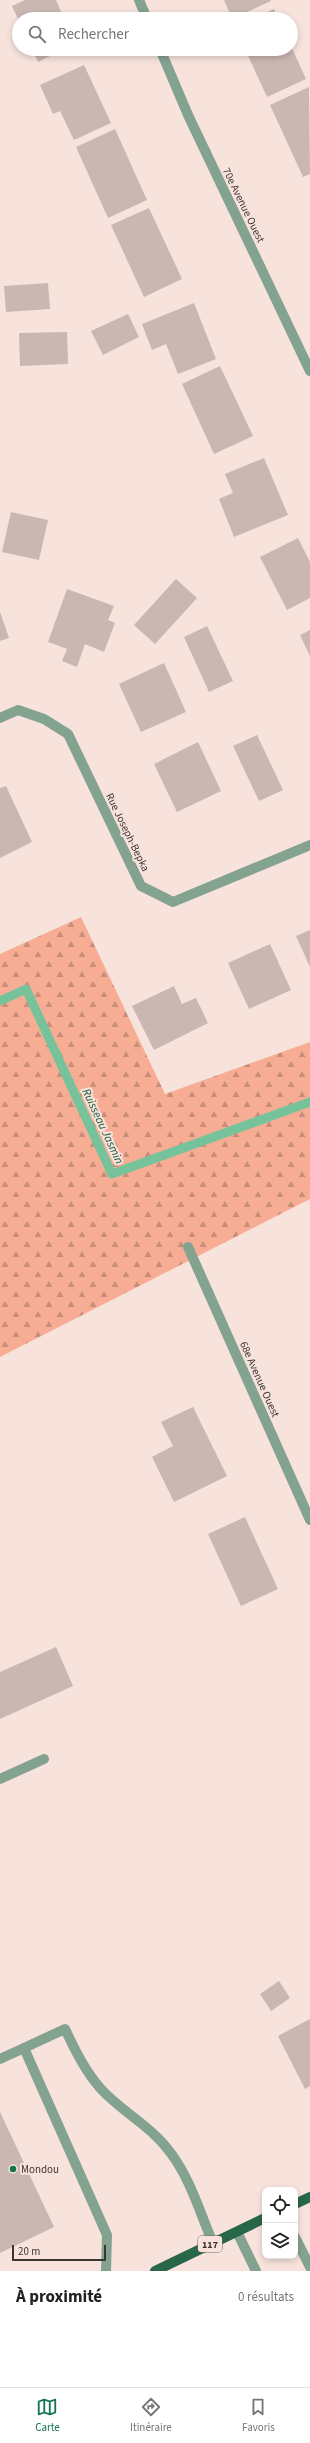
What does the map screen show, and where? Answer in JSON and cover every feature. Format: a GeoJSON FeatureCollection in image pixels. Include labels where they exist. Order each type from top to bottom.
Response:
{"type":"FeatureCollection","features":[{"type":"Feature","properties":{"kind":"main road"},"geometry":{"type":"LineString","coordinates":[[298,2203],[310,2197]]}},
{"type":"Feature","properties":{"kind":"main road","name":"117"},"geometry":{"type":"LineString","coordinates":[[155,2271],[262,2220]]}},
{"type":"Feature","properties":{"kind":"street"},"geometry":{"type":"LineString","coordinates":[[138,0],[144,12]]}},
{"type":"Feature","properties":{"kind":"street","name":"70e Avenue Ouest"},"geometry":{"type":"LineString","coordinates":[[163,56],[188,115],[310,371]]}},
{"type":"Feature","properties":{"kind":"street","name":"Rue Joseph-Bepka"},"geometry":{"type":"LineString","coordinates":[[0,718],[18,710],[44,719],[68,734],[141,886],[173,902],[310,845]]}},
{"type":"Feature","properties":{"kind":"street","name":"68e Avenue Ouest"},"geometry":{"type":"LineString","coordinates":[[188,1247],[310,1520]]}},
{"type":"Feature","properties":{"kind":"street"},"geometry":{"type":"LineString","coordinates":[[0,1779],[44,1759]]}},
{"type":"Feature","properties":{"kind":"street"},"geometry":{"type":"LineString","coordinates":[[0,2059],[65,2029],[78,2056],[100,2088],[153,2132],[171,2153],[184,2174],[213,2243]]}},
{"type":"Feature","properties":{"kind":"street"},"geometry":{"type":"LineString","coordinates":[[24,2048],[107,2235],[106,2271]]}},
{"type":"Feature","properties":{"kind":"street"},"geometry":{"type":"LineString","coordinates":[[237,2232],[256,2271]]}},
{"type":"Feature","properties":{"kind":"street"},"geometry":{"type":"LineString","coordinates":[[298,2243],[310,2267]]}},
{"type":"Feature","properties":{"kind":"green space"},"geometry":{"type":"Polygon","coordinates":[[[81,917],[165,1094],[310,1042],[310,1199],[0,1357],[0,954],[81,917]]]}},
{"type":"Feature","properties":{"kind":"building"},"geometry":{"type":"Polygon","coordinates":[[[25,0],[56,0],[61,12],[15,12],[12,6],[25,0]]]}},
{"type":"Feature","properties":{"kind":"building"},"geometry":{"type":"Polygon","coordinates":[[[224,0],[271,1],[247,12],[229,12],[224,0]]]}},
{"type":"Feature","properties":{"kind":"building"},"geometry":{"type":"Polygon","coordinates":[[[274,9],[276,12],[267,12],[274,9]]]}},
{"type":"Feature","properties":{"kind":"building"},"geometry":{"type":"Polygon","coordinates":[[[35,56],[50,56],[38,62],[35,56]]]}},
{"type":"Feature","properties":{"kind":"building"},"geometry":{"type":"Polygon","coordinates":[[[248,56],[296,56],[306,79],[267,97],[248,56]]]}},
{"type":"Feature","properties":{"kind":"building"},"geometry":{"type":"Polygon","coordinates":[[[84,65],[111,123],[74,140],[60,111],[53,114],[40,85],[84,65]]]}},
{"type":"Feature","properties":{"kind":"building"},"geometry":{"type":"Polygon","coordinates":[[[309,87],[310,174],[303,177],[270,105],[309,87]]]}},
{"type":"Feature","properties":{"kind":"building"},"geometry":{"type":"Polygon","coordinates":[[[115,129],[147,200],[108,218],[76,147],[115,129]]]}},
{"type":"Feature","properties":{"kind":"building"},"geometry":{"type":"Polygon","coordinates":[[[149,208],[182,279],[144,297],[111,225],[149,208]]]}},
{"type":"Feature","properties":{"kind":"building"},"geometry":{"type":"Polygon","coordinates":[[[48,283],[50,309],[6,312],[4,286],[48,283]]]}},
{"type":"Feature","properties":{"kind":"building"},"geometry":{"type":"Polygon","coordinates":[[[194,303],[216,359],[178,374],[166,344],[152,350],[142,324],[194,303]]]}},
{"type":"Feature","properties":{"kind":"building"},"geometry":{"type":"Polygon","coordinates":[[[128,314],[139,337],[103,355],[91,331],[128,314]]]}},
{"type":"Feature","properties":{"kind":"building"},"geometry":{"type":"Polygon","coordinates":[[[67,332],[68,364],[20,366],[19,333],[67,332]]]}},
{"type":"Feature","properties":{"kind":"building"},"geometry":{"type":"Polygon","coordinates":[[[220,366],[253,436],[214,454],[182,384],[220,366]]]}},
{"type":"Feature","properties":{"kind":"building"},"geometry":{"type":"Polygon","coordinates":[[[264,458],[288,515],[234,537],[219,499],[233,493],[225,474],[264,458]]]}},
{"type":"Feature","properties":{"kind":"building"},"geometry":{"type":"Polygon","coordinates":[[[11,512],[48,520],[39,560],[2,552],[11,512]]]}},
{"type":"Feature","properties":{"kind":"building"},"geometry":{"type":"Polygon","coordinates":[[[298,538],[310,562],[310,598],[287,610],[260,557],[298,538]]]}},
{"type":"Feature","properties":{"kind":"building"},"geometry":{"type":"Polygon","coordinates":[[[176,579],[197,598],[155,644],[134,625],[176,579]]]}},
{"type":"Feature","properties":{"kind":"building"},"geometry":{"type":"Polygon","coordinates":[[[67,589],[114,606],[108,620],[115,623],[104,652],[85,644],[77,667],[62,661],[67,649],[48,642],[67,589]]]}},
{"type":"Feature","properties":{"kind":"building"},"geometry":{"type":"Polygon","coordinates":[[[0,612],[9,638],[0,641],[0,612]]]}},
{"type":"Feature","properties":{"kind":"building"},"geometry":{"type":"Polygon","coordinates":[[[207,626],[233,681],[209,692],[184,637],[207,626]]]}},
{"type":"Feature","properties":{"kind":"building"},"geometry":{"type":"Polygon","coordinates":[[[310,630],[310,656],[300,635],[310,630]]]}},
{"type":"Feature","properties":{"kind":"building"},"geometry":{"type":"Polygon","coordinates":[[[164,663],[186,712],[141,732],[119,684],[164,663]]]}},
{"type":"Feature","properties":{"kind":"building"},"geometry":{"type":"Polygon","coordinates":[[[257,735],[283,790],[259,801],[233,746],[257,735]]]}},
{"type":"Feature","properties":{"kind":"building"},"geometry":{"type":"Polygon","coordinates":[[[198,742],[221,791],[177,812],[154,764],[198,742]]]}},
{"type":"Feature","properties":{"kind":"building"},"geometry":{"type":"Polygon","coordinates":[[[6,786],[32,842],[0,858],[0,788],[6,786]]]}},
{"type":"Feature","properties":{"kind":"building"},"geometry":{"type":"Polygon","coordinates":[[[310,930],[310,967],[296,936],[310,930]]]}},
{"type":"Feature","properties":{"kind":"building"},"geometry":{"type":"Polygon","coordinates":[[[270,944],[291,990],[249,1009],[228,963],[270,944]]]}},
{"type":"Feature","properties":{"kind":"building"},"geometry":{"type":"Polygon","coordinates":[[[174,986],[182,1004],[196,998],[208,1023],[154,1050],[132,1006],[174,986]]]}},
{"type":"Feature","properties":{"kind":"building"},"geometry":{"type":"Polygon","coordinates":[[[193,1407],[227,1476],[174,1502],[152,1457],[173,1446],[161,1422],[193,1407]]]}},
{"type":"Feature","properties":{"kind":"building"},"geometry":{"type":"Polygon","coordinates":[[[245,1517],[278,1589],[241,1606],[208,1534],[245,1517]]]}},
{"type":"Feature","properties":{"kind":"building"},"geometry":{"type":"Polygon","coordinates":[[[56,1647],[73,1686],[0,1719],[0,1672],[56,1647]]]}},
{"type":"Feature","properties":{"kind":"building"},"geometry":{"type":"Polygon","coordinates":[[[279,1981],[290,1998],[271,2011],[260,1994],[279,1981]]]}},
{"type":"Feature","properties":{"kind":"building"},"geometry":{"type":"Polygon","coordinates":[[[310,2019],[310,2086],[305,2089],[278,2036],[310,2019]]]}},
{"type":"Feature","properties":{"kind":"building","name":"Mondou"},"geometry":{"type":"Polygon","coordinates":[[[0,2112],[54,2227],[0,2253],[0,2112]]]}},
{"type":"Feature","properties":{"kind":"waterway","name":"Ruisseau Jasmin"},"geometry":{"type":"LineString","coordinates":[[0,1001],[26,989],[112,1174],[310,1102]]}},
{"type":"Feature","properties":{"kind":"place","name":"Mondou"},"geometry":{"type":"Point","coordinates":[13,2169]}}]}
